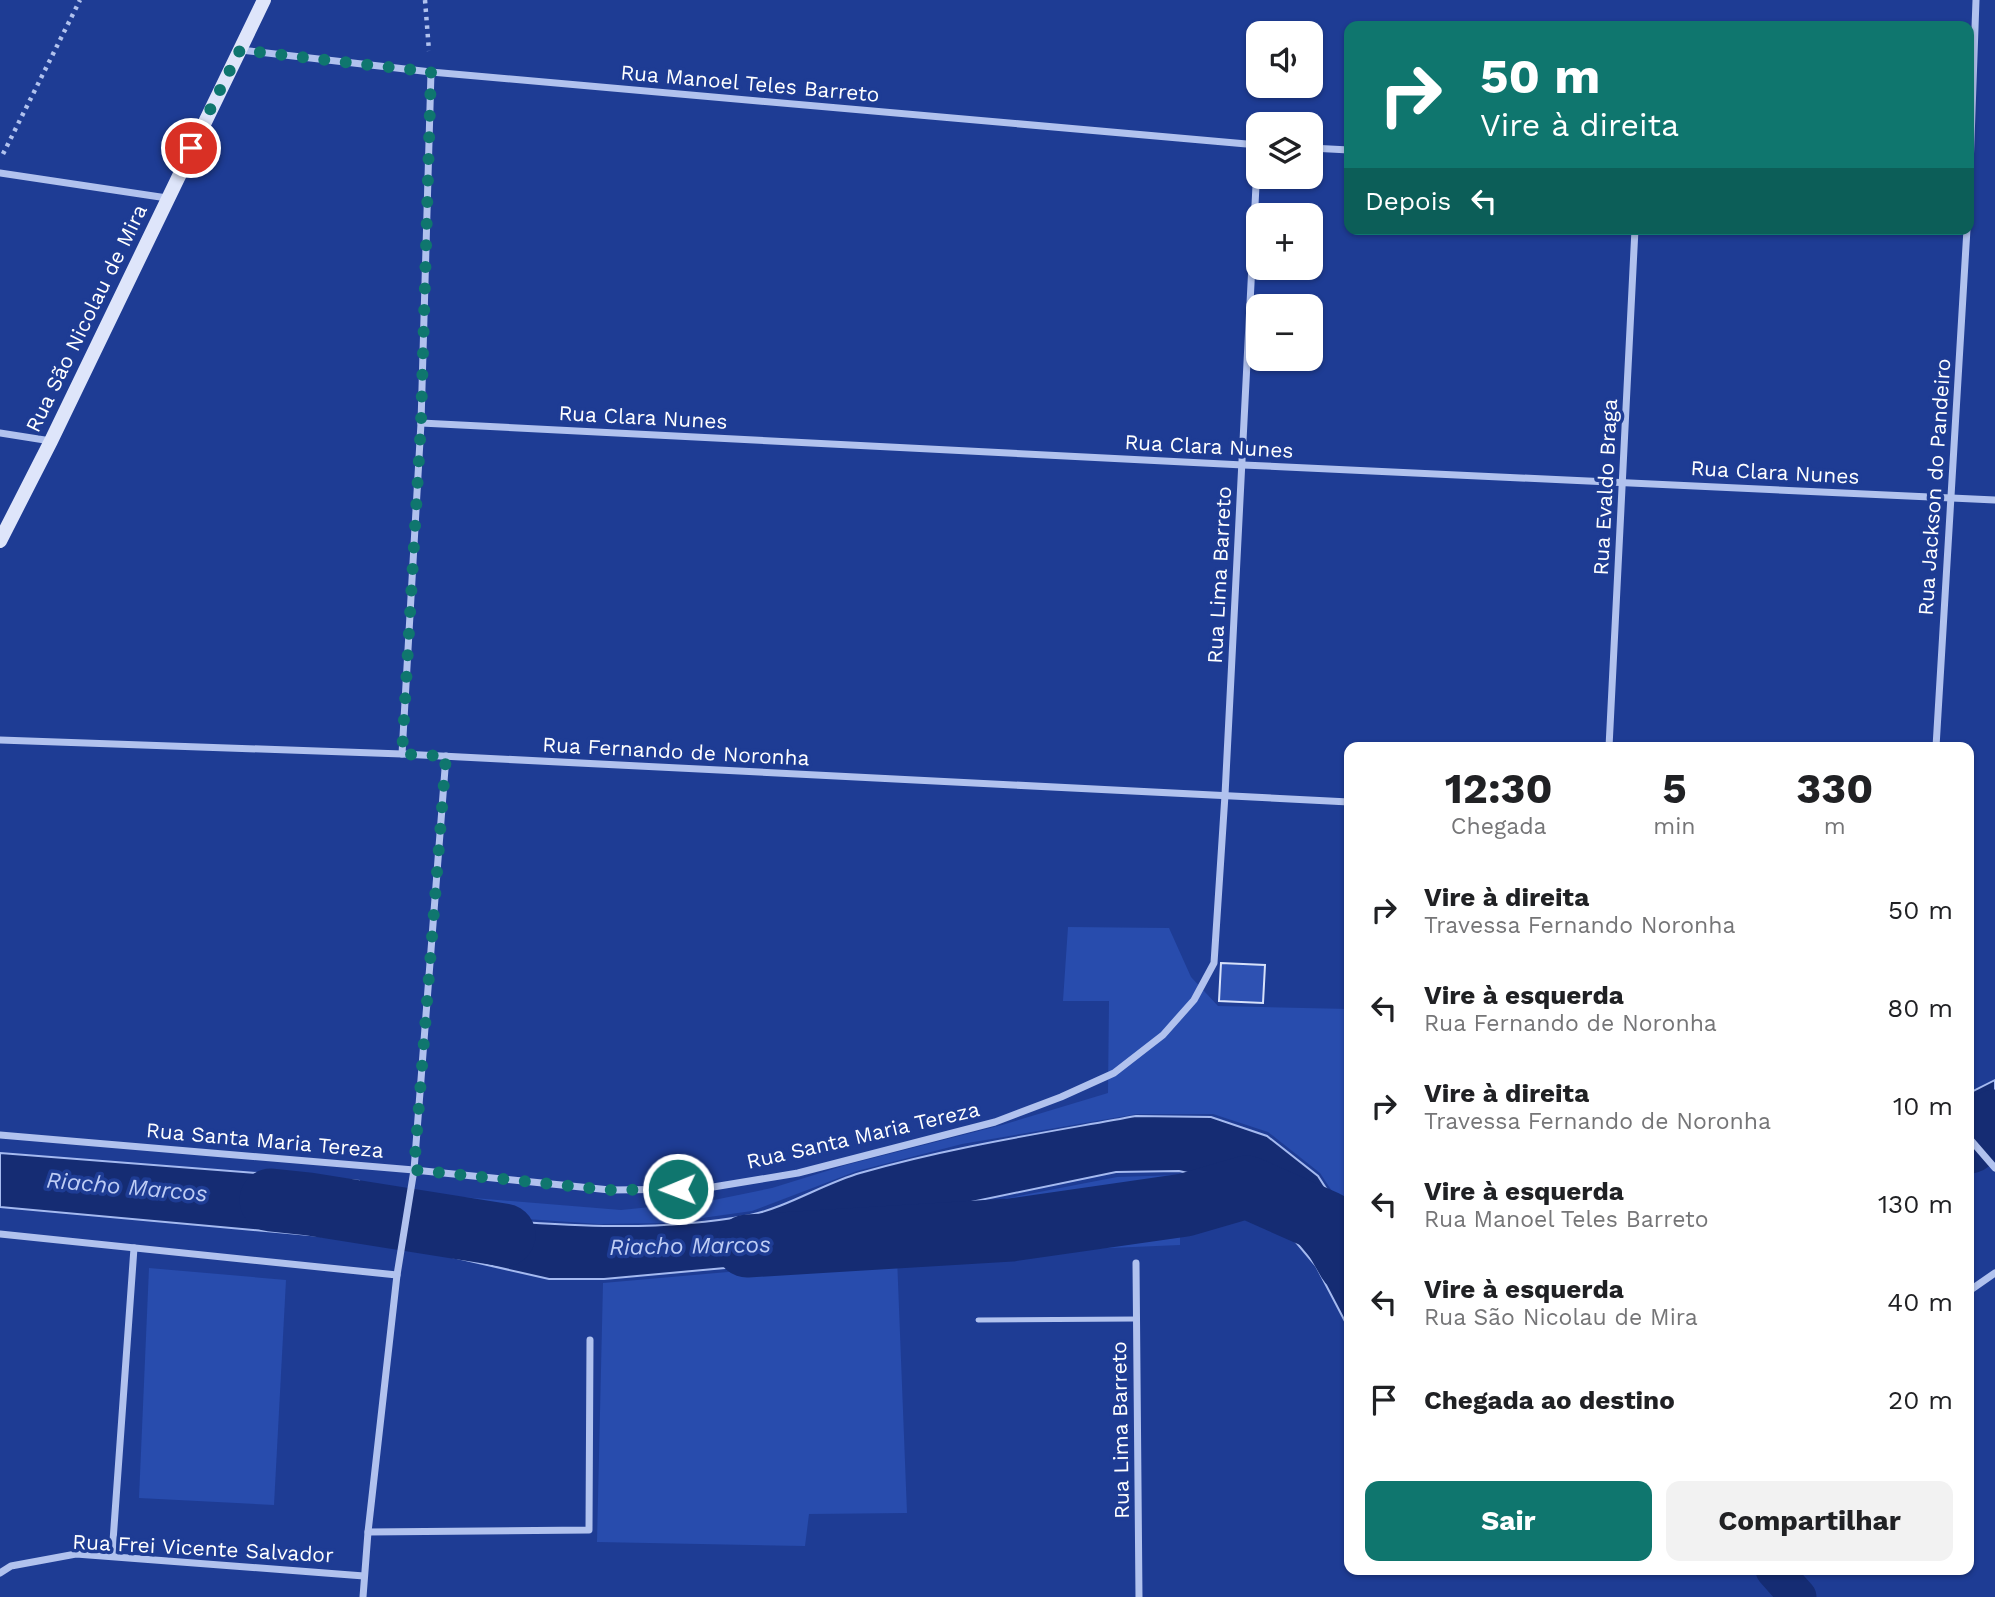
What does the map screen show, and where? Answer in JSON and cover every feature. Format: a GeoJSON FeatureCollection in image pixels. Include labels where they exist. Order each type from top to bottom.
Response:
{"type":"FeatureCollection","features":[{"type":"Feature","properties":{"kind":"street","name":"Rua São Nicolau de Mira"},"geometry":{"type":"LineString","coordinates":[[0,541],[264,0]]}},
{"type":"Feature","properties":{"kind":"street"},"geometry":{"type":"LineString","coordinates":[[1974,56],[1976,0]]}},
{"type":"Feature","properties":{"kind":"street","name":"Rua Manoel Teles Barreto"},"geometry":{"type":"LineString","coordinates":[[240,50],[431,72],[1246,145]]}},
{"type":"Feature","properties":{"kind":"street"},"geometry":{"type":"LineString","coordinates":[[402,754],[421,423],[431,72]]}},
{"type":"Feature","properties":{"kind":"street"},"geometry":{"type":"LineString","coordinates":[[1323,149],[1344,150]]}},
{"type":"Feature","properties":{"kind":"street"},"geometry":{"type":"LineString","coordinates":[[0,173],[167,198]]}},
{"type":"Feature","properties":{"kind":"street","name":"Rua Lima Barreto"},"geometry":{"type":"LineString","coordinates":[[1214,963],[1256,189]]}},
{"type":"Feature","properties":{"kind":"street","name":"Rua Evaldo Braga"},"geometry":{"type":"LineString","coordinates":[[1609,742],[1634,235]]}},
{"type":"Feature","properties":{"kind":"street","name":"Rua Jackson do Pandeiro"},"geometry":{"type":"LineString","coordinates":[[1936,742],[1967,235]]}},
{"type":"Feature","properties":{"kind":"street","name":"Rua Clara Nunes"},"geometry":{"type":"LineString","coordinates":[[421,423],[1995,500]]}},
{"type":"Feature","properties":{"kind":"street"},"geometry":{"type":"LineString","coordinates":[[0,433],[51,441]]}},
{"type":"Feature","properties":{"kind":"street","name":"Rua Fernando de Noronha"},"geometry":{"type":"LineString","coordinates":[[0,740],[446,756],[1344,802]]}},
{"type":"Feature","properties":{"kind":"street"},"geometry":{"type":"LineString","coordinates":[[363,1597],[397,1275],[414,1170],[446,756]]}},
{"type":"Feature","properties":{"kind":"street","name":"Rua Santa Maria Tereza"},"geometry":{"type":"LineString","coordinates":[[0,1135],[414,1170],[610,1190],[701,1189],[798,1173],[995,1122],[1061,1097],[1115,1073],[1163,1035],[1194,1000],[1214,963]]}},
{"type":"Feature","properties":{"kind":"street"},"geometry":{"type":"LineString","coordinates":[[1974,1143],[1995,1168]]}},
{"type":"Feature","properties":{"kind":"street"},"geometry":{"type":"LineString","coordinates":[[0,1234],[397,1275]]}},
{"type":"Feature","properties":{"kind":"street"},"geometry":{"type":"LineString","coordinates":[[112,1555],[134,1248]]}},
{"type":"Feature","properties":{"kind":"street","name":"Rua Lima Barreto"},"geometry":{"type":"LineString","coordinates":[[1136,1263],[1139,1597]]}},
{"type":"Feature","properties":{"kind":"street"},"geometry":{"type":"LineString","coordinates":[[1974,1288],[1995,1273]]}},
{"type":"Feature","properties":{"kind":"street"},"geometry":{"type":"LineString","coordinates":[[368,1532],[589,1530],[590,1340]]}},
{"type":"Feature","properties":{"kind":"street","name":"Rua Frei Vicente Salvador"},"geometry":{"type":"LineString","coordinates":[[0,1573],[11,1566],[76,1554],[364,1576]]}},
{"type":"Feature","properties":{"kind":"lane"},"geometry":{"type":"LineString","coordinates":[[978,1320],[1136,1319]]}},
{"type":"Feature","properties":{"kind":"path"},"geometry":{"type":"LineString","coordinates":[[0,161],[80,0]]}},
{"type":"Feature","properties":{"kind":"path"},"geometry":{"type":"LineString","coordinates":[[425,0],[431,72]]}},
{"type":"Feature","properties":{"kind":"shaded area"},"geometry":{"type":"Polygon","coordinates":[[[1068,927],[1169,928],[1191,977],[1218,1006],[1344,1009],[1344,1209],[1320,1173],[1268,1132],[1213,1114],[1137,1114],[962,1144],[857,1171],[752,1211],[666,1223],[599,1224],[421,1212],[425,1194],[621,1210],[709,1201],[772,1188],[1108,1093],[1109,1001],[1063,1001],[1068,927]]]}},
{"type":"Feature","properties":{"kind":"shaded area"},"geometry":{"type":"Polygon","coordinates":[[[1180,1175],[1180,1245],[897,1257],[907,1513],[809,1514],[805,1546],[597,1542],[603,1283],[728,1272],[792,1260],[895,1220],[1117,1177],[1180,1175]]]}},
{"type":"Feature","properties":{"kind":"shaded area"},"geometry":{"type":"Polygon","coordinates":[[[149,1268],[286,1280],[274,1505],[139,1498],[149,1268]]]}},
{"type":"Feature","properties":{"kind":"water"},"geometry":{"type":"Polygon","coordinates":[[[1995,1080],[1995,1136],[1987,1140],[1974,1128],[1974,1090],[1995,1080]]]}},
{"type":"Feature","properties":{"kind":"water"},"geometry":{"type":"Polygon","coordinates":[[[1136,1116],[1211,1117],[1267,1136],[1318,1176],[1344,1216],[1344,1319],[1316,1266],[1264,1204],[1229,1182],[1179,1171],[1116,1172],[894,1218],[793,1257],[725,1268],[604,1279],[549,1279],[417,1249],[421,1215],[586,1226],[668,1225],[709,1221],[763,1212],[847,1177],[997,1141],[1136,1116]]]}},
{"type":"Feature","properties":{"kind":"water"},"geometry":{"type":"Polygon","coordinates":[[[0,1153],[359,1181],[353,1239],[0,1207],[0,1153]]]}},
{"type":"Feature","properties":{"kind":"building"},"geometry":{"type":"Polygon","coordinates":[[[1221,963],[1265,965],[1263,1003],[1219,1001],[1221,963]]]}},
{"type":"Feature","properties":{"kind":"waterway","name":"Riacho Marcos"},"geometry":{"type":"LineString","coordinates":[[1974,1138],[1995,1121]]}},
{"type":"Feature","properties":{"kind":"waterway","name":"Riacho Marcos"},"geometry":{"type":"LineString","coordinates":[[747,1246],[1011,1230],[1185,1205],[1247,1187],[1326,1222],[1344,1253]]}},
{"type":"Feature","properties":{"kind":"waterway","name":"Riacho Marcos"},"geometry":{"type":"LineString","coordinates":[[271,1200],[504,1235]]}},
{"type":"Feature","properties":{"kind":"waterway"},"geometry":{"type":"LineString","coordinates":[[1778,1575],[1798,1597]]}},
{"type":"Feature","properties":{"kind":"route"},"geometry":{"type":"LineString","coordinates":[[191,148],[240,50],[431,72],[421,423],[402,754],[446,756],[414,1170],[610,1190],[678,1189]]}}]}
